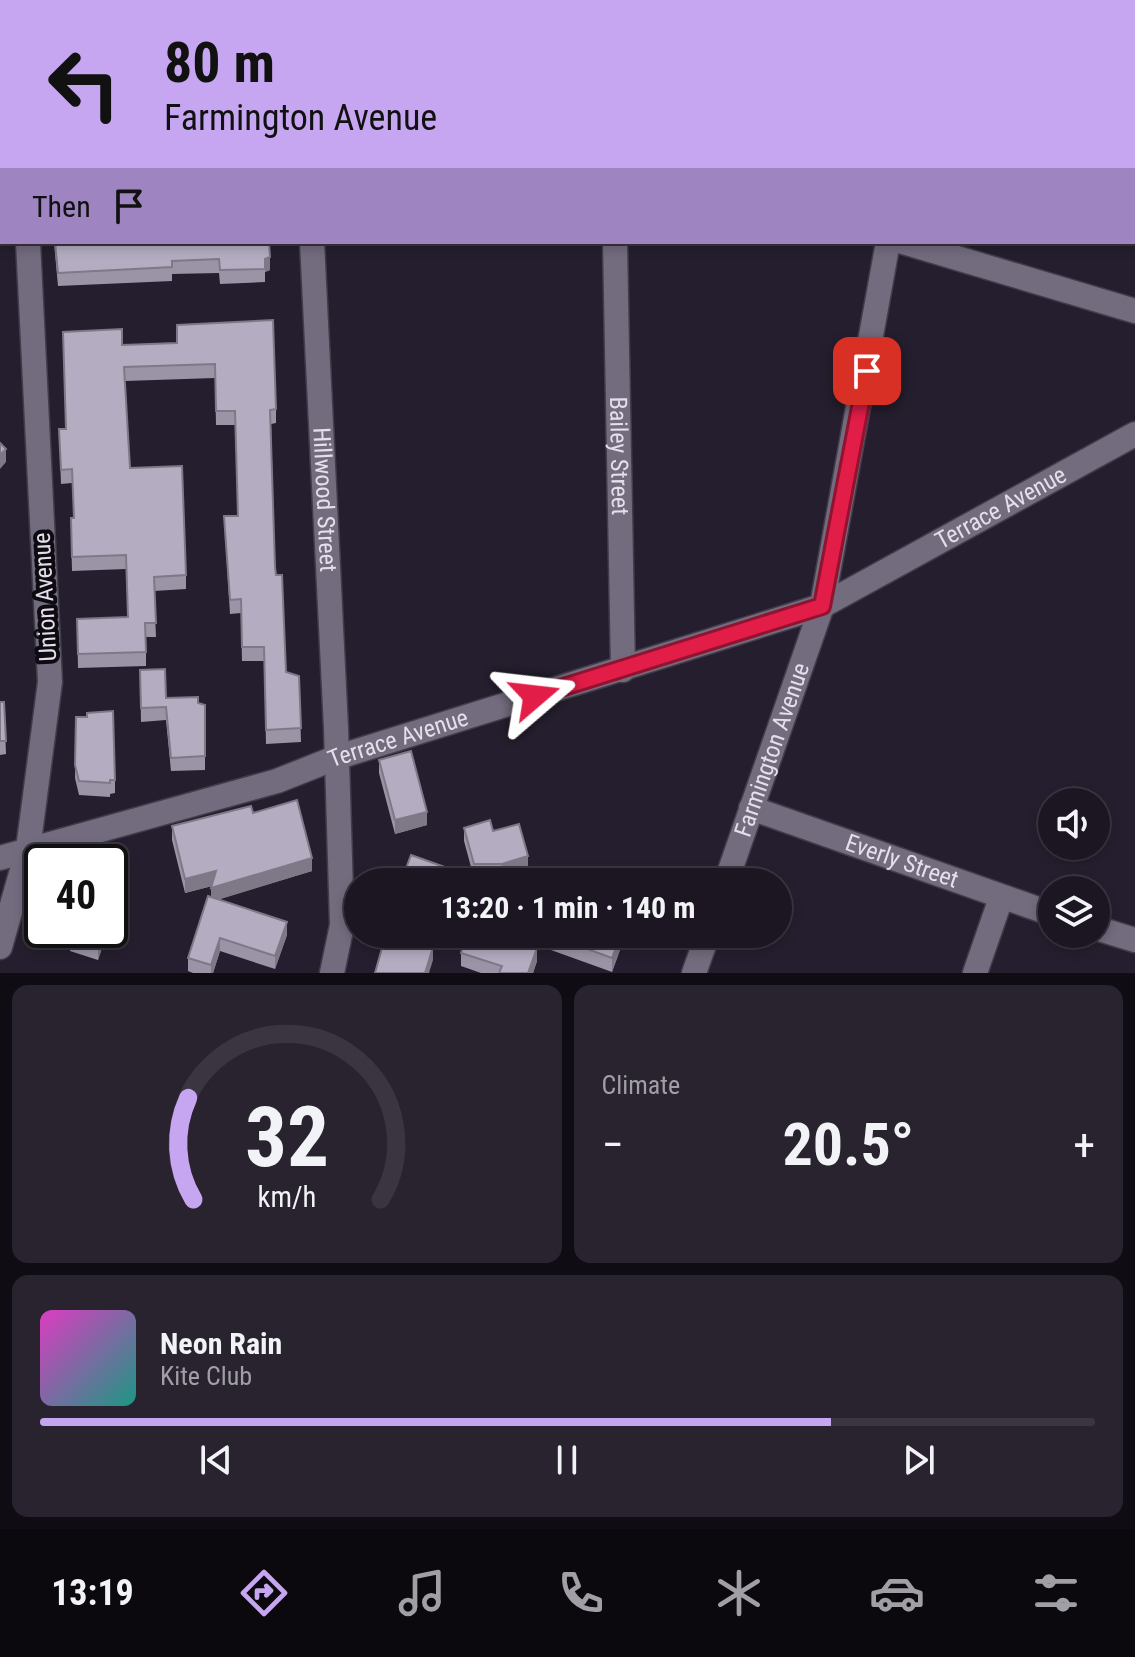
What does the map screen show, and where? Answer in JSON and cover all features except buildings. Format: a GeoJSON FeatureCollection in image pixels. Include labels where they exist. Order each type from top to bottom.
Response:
{"type":"FeatureCollection","features":[{"type":"Feature","properties":{"kind":"street","name":"Union Avenue"},"geometry":{"type":"LineString","coordinates":[[28,244],[50,682],[29,844]]}},
{"type":"Feature","properties":{"kind":"street","name":"Hillwood Street"},"geometry":{"type":"LineString","coordinates":[[312,244],[342,925],[339,953],[332,973]]}},
{"type":"Feature","properties":{"kind":"street","name":"Bailey Street"},"geometry":{"type":"LineString","coordinates":[[615,244],[621,404],[623,670]]}},
{"type":"Feature","properties":{"kind":"street","name":"Farmington Avenue"},"geometry":{"type":"LineString","coordinates":[[731,868],[822,606],[888,244]]}},
{"type":"Feature","properties":{"kind":"street"},"geometry":{"type":"LineString","coordinates":[[910,244],[1135,311]]}},
{"type":"Feature","properties":{"kind":"street","name":"Terrace Avenue"},"geometry":{"type":"LineString","coordinates":[[46,844],[277,781],[335,758],[822,606],[1135,434]]}},
{"type":"Feature","properties":{"kind":"street","name":"Everly Street"},"geometry":{"type":"LineString","coordinates":[[751,808],[1038,910]]}},
{"type":"Feature","properties":{"kind":"street","name":"Terrace Avenue"},"geometry":{"type":"LineString","coordinates":[[0,858],[24,850]]}},
{"type":"Feature","properties":{"kind":"street","name":"Union Avenue"},"geometry":{"type":"LineString","coordinates":[[0,947],[24,863]]}},
{"type":"Feature","properties":{"kind":"street"},"geometry":{"type":"LineString","coordinates":[[975,973],[1001,898]]}},
{"type":"Feature","properties":{"kind":"street"},"geometry":{"type":"LineString","coordinates":[[1110,932],[1135,940]]}},
{"type":"Feature","properties":{"kind":"street"},"geometry":{"type":"LineString","coordinates":[[694,973],[703,948]]}},
{"type":"Feature","properties":{"kind":"route"},"geometry":{"type":"LineString","coordinates":[[535,696],[822,606],[867,371]]}}]}
